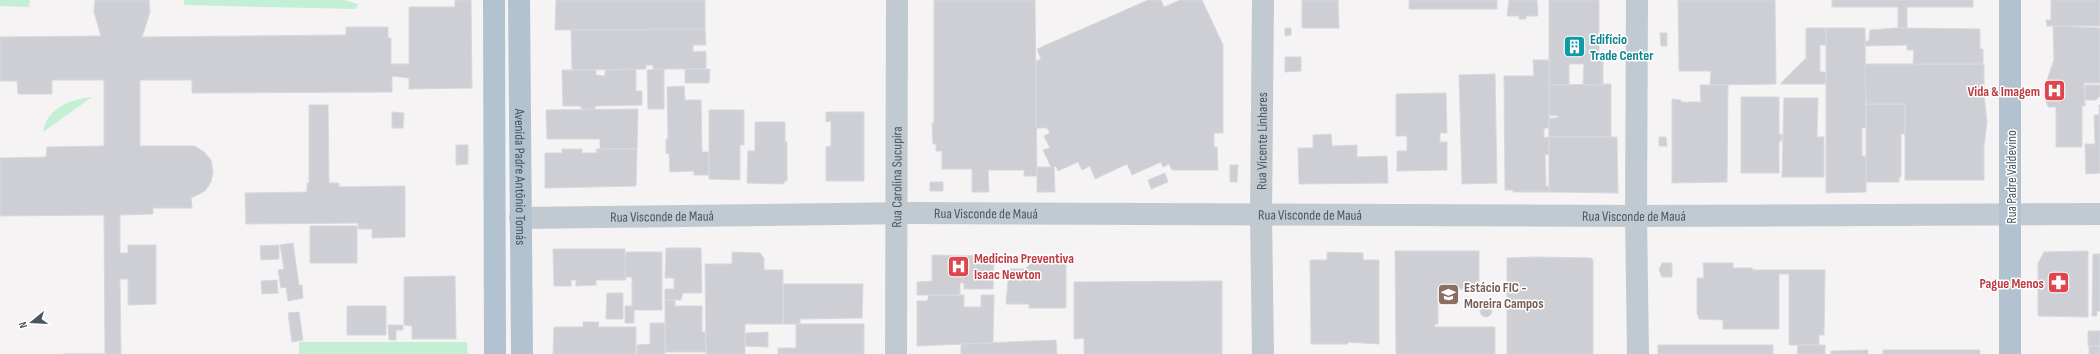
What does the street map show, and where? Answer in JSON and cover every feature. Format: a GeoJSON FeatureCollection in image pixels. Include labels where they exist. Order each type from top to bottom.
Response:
{"type":"FeatureCollection","features":[{"type":"Feature","properties":{"kind":"main road","name":"Avenida Padre Antônio Tomás"},"geometry":{"type":"LineString","coordinates":[[494,0],[494,354]]}},
{"type":"Feature","properties":{"kind":"main road","name":"Avenida Padre Antônio Tomás"},"geometry":{"type":"LineString","coordinates":[[519,0],[522,354]]}},
{"type":"Feature","properties":{"kind":"main road","name":"Rua Padre Valdevino"},"geometry":{"type":"LineString","coordinates":[[2010,0],[2010,354]]}},
{"type":"Feature","properties":{"kind":"street","name":"Rua Carolina Sucupira"},"geometry":{"type":"LineString","coordinates":[[896,354],[897,0]]}},
{"type":"Feature","properties":{"kind":"street","name":"Rua Vicente Linhares"},"geometry":{"type":"LineString","coordinates":[[1263,0],[1261,216],[1263,354]]}},
{"type":"Feature","properties":{"kind":"street"},"geometry":{"type":"LineString","coordinates":[[1637,0],[1636,216],[1638,354]]}},
{"type":"Feature","properties":{"kind":"street","name":"Rua Visconde de Mauá"},"geometry":{"type":"LineString","coordinates":[[520,218],[896,213],[1261,216],[2100,214]]}},
{"type":"Feature","properties":{"kind":"green space"},"geometry":{"type":"Polygon","coordinates":[[[0,0],[30,0],[29,7],[0,6],[0,0]]]}},
{"type":"Feature","properties":{"kind":"green space"},"geometry":{"type":"Polygon","coordinates":[[[184,0],[344,0],[358,4],[356,9],[184,5],[184,0]]]}},
{"type":"Feature","properties":{"kind":"green space"},"geometry":{"type":"Polygon","coordinates":[[[92,97],[43,132],[50,116],[61,106],[75,100],[92,97]]]}},
{"type":"Feature","properties":{"kind":"green space"},"geometry":{"type":"Polygon","coordinates":[[[299,342],[467,342],[468,354],[299,354],[299,342]]]}},
{"type":"Feature","properties":{"kind":"building"},"geometry":{"type":"Polygon","coordinates":[[[95,0],[149,0],[150,12],[142,37],[346,35],[346,27],[388,27],[388,38],[391,38],[391,64],[409,64],[409,7],[455,7],[455,0],[471,0],[472,88],[409,89],[409,78],[392,76],[392,92],[192,93],[192,80],[140,80],[140,146],[195,146],[204,152],[211,160],[213,172],[211,182],[205,191],[191,198],[192,208],[153,208],[153,214],[120,215],[120,253],[128,253],[128,245],[156,245],[156,304],[128,305],[128,279],[120,279],[121,354],[105,354],[104,215],[0,216],[0,158],[46,157],[47,147],[104,146],[104,80],[52,80],[52,94],[18,94],[17,81],[0,81],[0,37],[101,36],[94,12],[95,0]]]}},
{"type":"Feature","properties":{"kind":"building"},"geometry":{"type":"Polygon","coordinates":[[[556,0],[705,0],[705,29],[555,30],[556,0]]]}},
{"type":"Feature","properties":{"kind":"building"},"geometry":{"type":"Polygon","coordinates":[[[934,0],[1035,0],[1037,176],[1024,176],[1024,170],[988,170],[989,192],[972,192],[972,169],[942,169],[942,151],[936,151],[936,144],[933,144],[932,123],[934,123],[934,0]]]}},
{"type":"Feature","properties":{"kind":"building"},"geometry":{"type":"Polygon","coordinates":[[[1148,0],[1161,0],[1164,7],[1180,0],[1202,0],[1223,45],[1223,133],[1214,133],[1214,147],[1217,147],[1218,170],[1172,170],[1169,164],[1163,167],[1161,162],[1132,175],[1127,164],[1095,179],[1090,166],[1082,170],[1078,162],[1058,171],[1056,166],[1054,167],[1055,192],[1037,192],[1037,167],[1051,167],[1043,150],[1050,148],[1044,136],[1050,133],[1047,128],[1036,128],[1036,61],[1041,59],[1037,49],[1148,0]]]}},
{"type":"Feature","properties":{"kind":"building"},"geometry":{"type":"Polygon","coordinates":[[[1302,0],[1338,0],[1339,28],[1302,28],[1302,0]]]}},
{"type":"Feature","properties":{"kind":"building"},"geometry":{"type":"Polygon","coordinates":[[[1409,0],[1497,0],[1497,9],[1409,9],[1409,0]]]}},
{"type":"Feature","properties":{"kind":"building"},"geometry":{"type":"Polygon","coordinates":[[[1509,0],[1537,0],[1538,16],[1526,16],[1526,19],[1519,19],[1519,16],[1507,16],[1509,0]]]}},
{"type":"Feature","properties":{"kind":"building","name":"Edifício Trade Center"},"geometry":{"type":"Polygon","coordinates":[[[1549,0],[1599,0],[1599,55],[1600,58],[1603,58],[1603,85],[1583,85],[1584,64],[1569,64],[1569,85],[1549,85],[1549,0]]]}},
{"type":"Feature","properties":{"kind":"building"},"geometry":{"type":"Polygon","coordinates":[[[1678,0],[1775,0],[1776,84],[1710,85],[1711,71],[1679,71],[1678,0]]]}},
{"type":"Feature","properties":{"kind":"building"},"geometry":{"type":"Polygon","coordinates":[[[1832,0],[1973,0],[1973,7],[1907,7],[1907,28],[1898,28],[1898,7],[1832,7],[1832,0]]]}},
{"type":"Feature","properties":{"kind":"building"},"geometry":{"type":"Polygon","coordinates":[[[2051,0],[2100,0],[2100,26],[2047,26],[2046,20],[2051,20],[2051,0]]]}},
{"type":"Feature","properties":{"kind":"building"},"geometry":{"type":"Polygon","coordinates":[[[2053,26],[2100,28],[2100,83],[2084,83],[2085,106],[2082,106],[2082,147],[2056,147],[2056,107],[2048,107],[2045,97],[2046,83],[2054,60],[2053,26]]]}},
{"type":"Feature","properties":{"kind":"building"},"geometry":{"type":"Polygon","coordinates":[[[1285,28],[1291,28],[1291,35],[1285,36],[1285,28]]]}},
{"type":"Feature","properties":{"kind":"building"},"geometry":{"type":"Polygon","coordinates":[[[1806,28],[1826,28],[1826,45],[1820,45],[1820,72],[1826,72],[1826,84],[1780,84],[1806,58],[1806,28]]]}},
{"type":"Feature","properties":{"kind":"building"},"geometry":{"type":"Polygon","coordinates":[[[1826,28],[1865,28],[1866,128],[1862,128],[1862,156],[1866,156],[1866,192],[1826,193],[1826,28]]]}},
{"type":"Feature","properties":{"kind":"building"},"geometry":{"type":"Polygon","coordinates":[[[1896,28],[1980,29],[1980,49],[1983,49],[1983,64],[1913,64],[1914,50],[1907,50],[1907,45],[1865,46],[1865,41],[1869,41],[1870,30],[1896,28]]]}},
{"type":"Feature","properties":{"kind":"building"},"geometry":{"type":"Polygon","coordinates":[[[705,29],[706,45],[693,45],[693,52],[706,51],[706,69],[653,69],[653,65],[646,65],[646,69],[572,70],[571,30],[705,29]]]}},
{"type":"Feature","properties":{"kind":"building"},"geometry":{"type":"Polygon","coordinates":[[[1660,33],[1667,33],[1667,46],[1661,46],[1660,33]]]}},
{"type":"Feature","properties":{"kind":"building"},"geometry":{"type":"Polygon","coordinates":[[[1285,57],[1301,57],[1301,71],[1285,72],[1285,57]]]}},
{"type":"Feature","properties":{"kind":"building"},"geometry":{"type":"Polygon","coordinates":[[[1533,60],[1550,60],[1549,128],[1544,128],[1544,138],[1549,137],[1549,155],[1545,154],[1546,186],[1549,186],[1549,192],[1513,192],[1513,190],[1505,190],[1504,76],[1534,76],[1533,60]]]}},
{"type":"Feature","properties":{"kind":"building"},"geometry":{"type":"Polygon","coordinates":[[[1865,64],[1984,64],[1984,95],[1987,122],[1984,147],[1984,180],[1905,180],[1905,104],[1866,104],[1865,64]]]}},
{"type":"Feature","properties":{"kind":"building"},"geometry":{"type":"Polygon","coordinates":[[[636,69],[636,91],[642,91],[642,105],[595,106],[595,109],[581,109],[581,106],[563,106],[562,70],[596,70],[596,75],[605,76],[605,70],[636,69]]]}},
{"type":"Feature","properties":{"kind":"building"},"geometry":{"type":"Polygon","coordinates":[[[664,69],[664,109],[648,109],[647,70],[664,69]]]}},
{"type":"Feature","properties":{"kind":"building"},"geometry":{"type":"Polygon","coordinates":[[[685,69],[710,69],[709,83],[685,83],[685,69]]]}},
{"type":"Feature","properties":{"kind":"building"},"geometry":{"type":"Polygon","coordinates":[[[1495,74],[1497,183],[1462,184],[1459,75],[1495,74]]]}},
{"type":"Feature","properties":{"kind":"building"},"geometry":{"type":"Polygon","coordinates":[[[1611,84],[1611,137],[1549,137],[1549,118],[1558,118],[1558,116],[1549,115],[1549,85],[1611,84]]]}},
{"type":"Feature","properties":{"kind":"building"},"geometry":{"type":"Polygon","coordinates":[[[1700,85],[1728,85],[1727,182],[1672,183],[1672,99],[1681,100],[1681,102],[1701,102],[1700,85]]]}},
{"type":"Feature","properties":{"kind":"building"},"geometry":{"type":"Polygon","coordinates":[[[2085,85],[2100,85],[2100,96],[2096,100],[2085,100],[2085,85]]]}},
{"type":"Feature","properties":{"kind":"building"},"geometry":{"type":"Polygon","coordinates":[[[684,86],[685,100],[701,100],[702,152],[709,152],[709,175],[694,175],[694,171],[670,172],[669,154],[666,153],[666,139],[668,139],[667,87],[684,86]]]}},
{"type":"Feature","properties":{"kind":"building"},"geometry":{"type":"Polygon","coordinates":[[[1446,93],[1447,133],[1440,133],[1440,142],[1447,142],[1447,170],[1397,171],[1397,151],[1407,151],[1407,136],[1396,136],[1396,94],[1446,93]]]}},
{"type":"Feature","properties":{"kind":"building"},"geometry":{"type":"Polygon","coordinates":[[[1741,97],[1779,97],[1779,134],[1782,134],[1782,141],[1779,141],[1779,173],[1741,173],[1741,97]]]}},
{"type":"Feature","properties":{"kind":"building"},"geometry":{"type":"Polygon","coordinates":[[[1784,98],[1818,98],[1817,137],[1824,137],[1824,177],[1782,177],[1784,98]]]}},
{"type":"Feature","properties":{"kind":"building"},"geometry":{"type":"Polygon","coordinates":[[[1866,104],[1905,104],[1905,134],[1901,134],[1901,177],[1899,177],[1899,182],[1866,182],[1866,104]]]}},
{"type":"Feature","properties":{"kind":"building"},"geometry":{"type":"Polygon","coordinates":[[[309,105],[328,105],[329,183],[339,183],[339,187],[405,186],[405,237],[372,238],[372,229],[358,229],[358,223],[246,224],[245,193],[307,192],[307,183],[309,183],[309,105]]]}},
{"type":"Feature","properties":{"kind":"building"},"geometry":{"type":"Polygon","coordinates":[[[2099,105],[2100,173],[2086,174],[2085,144],[2095,144],[2094,115],[2099,115],[2099,105]]]}},
{"type":"Feature","properties":{"kind":"building"},"geometry":{"type":"Polygon","coordinates":[[[638,109],[637,149],[600,149],[600,139],[547,139],[546,110],[638,109]]]}},
{"type":"Feature","properties":{"kind":"building"},"geometry":{"type":"Polygon","coordinates":[[[709,110],[744,110],[744,145],[740,145],[740,180],[709,179],[709,110]]]}},
{"type":"Feature","properties":{"kind":"building"},"geometry":{"type":"Polygon","coordinates":[[[392,112],[404,113],[403,128],[392,128],[392,112]]]}},
{"type":"Feature","properties":{"kind":"building"},"geometry":{"type":"Polygon","coordinates":[[[826,112],[864,112],[864,181],[826,181],[826,147],[831,146],[831,121],[826,122],[826,112]]]}},
{"type":"Feature","properties":{"kind":"building"},"geometry":{"type":"Polygon","coordinates":[[[755,122],[785,122],[785,142],[787,142],[787,181],[784,181],[784,184],[747,183],[748,151],[755,151],[755,122]]]}},
{"type":"Feature","properties":{"kind":"building"},"geometry":{"type":"Polygon","coordinates":[[[1331,134],[1332,146],[1357,145],[1357,157],[1387,156],[1388,183],[1299,184],[1298,148],[1313,148],[1313,135],[1331,134]]]}},
{"type":"Feature","properties":{"kind":"building"},"geometry":{"type":"Polygon","coordinates":[[[1549,137],[1617,137],[1618,193],[1549,192],[1549,137]]]}},
{"type":"Feature","properties":{"kind":"building"},"geometry":{"type":"Polygon","coordinates":[[[1659,137],[1666,137],[1667,146],[1659,146],[1659,137]]]}},
{"type":"Feature","properties":{"kind":"building"},"geometry":{"type":"Polygon","coordinates":[[[456,145],[468,145],[468,164],[456,165],[456,145]]]}},
{"type":"Feature","properties":{"kind":"building"},"geometry":{"type":"Polygon","coordinates":[[[562,149],[582,149],[582,153],[597,153],[596,149],[637,149],[636,186],[545,188],[545,153],[562,153],[562,149]]]}},
{"type":"Feature","properties":{"kind":"building"},"geometry":{"type":"Polygon","coordinates":[[[1230,165],[1238,165],[1237,182],[1230,182],[1230,165]]]}},
{"type":"Feature","properties":{"kind":"building"},"geometry":{"type":"Polygon","coordinates":[[[1165,173],[1168,182],[1151,189],[1148,180],[1165,173]]]}},
{"type":"Feature","properties":{"kind":"building"},"geometry":{"type":"Polygon","coordinates":[[[930,182],[943,182],[943,191],[930,191],[930,182]]]}},
{"type":"Feature","properties":{"kind":"building"},"geometry":{"type":"Polygon","coordinates":[[[310,226],[357,226],[357,263],[310,263],[310,226]]]}},
{"type":"Feature","properties":{"kind":"building"},"geometry":{"type":"Polygon","coordinates":[[[293,243],[299,285],[302,285],[303,298],[288,301],[286,287],[281,288],[278,270],[284,269],[280,245],[293,243]]]}},
{"type":"Feature","properties":{"kind":"building"},"geometry":{"type":"Polygon","coordinates":[[[279,245],[279,259],[261,260],[260,246],[279,245]]]}},
{"type":"Feature","properties":{"kind":"building"},"geometry":{"type":"Polygon","coordinates":[[[666,248],[701,248],[702,293],[683,293],[681,300],[665,300],[665,289],[674,289],[674,278],[665,278],[666,248]]]}},
{"type":"Feature","properties":{"kind":"building"},"geometry":{"type":"Polygon","coordinates":[[[553,249],[625,249],[626,280],[596,280],[596,285],[576,286],[576,280],[571,280],[571,286],[554,286],[553,249]]]}},
{"type":"Feature","properties":{"kind":"building"},"geometry":{"type":"Polygon","coordinates":[[[1395,251],[1479,251],[1479,289],[1438,289],[1438,324],[1435,324],[1435,327],[1495,327],[1495,354],[1396,354],[1395,251]]]}},
{"type":"Feature","properties":{"kind":"building"},"geometry":{"type":"Polygon","coordinates":[[[2088,251],[2088,317],[2038,316],[2038,263],[2044,252],[2088,251]]]}},
{"type":"Feature","properties":{"kind":"building"},"geometry":{"type":"Polygon","coordinates":[[[626,252],[662,252],[662,310],[634,310],[634,323],[625,323],[625,306],[632,306],[632,277],[625,277],[626,252]]]}},
{"type":"Feature","properties":{"kind":"building"},"geometry":{"type":"Polygon","coordinates":[[[732,252],[760,253],[764,258],[764,270],[783,270],[783,324],[745,324],[745,354],[706,354],[705,264],[732,264],[732,252]]]}},
{"type":"Feature","properties":{"kind":"building"},"geometry":{"type":"Polygon","coordinates":[[[1327,252],[1363,253],[1363,260],[1379,260],[1379,344],[1348,342],[1348,344],[1311,344],[1310,260],[1327,260],[1327,252]]]}},
{"type":"Feature","properties":{"kind":"building"},"geometry":{"type":"Polygon","coordinates":[[[2093,254],[2100,254],[2100,311],[2097,311],[2097,316],[2092,316],[2093,254]]]}},
{"type":"Feature","properties":{"kind":"building"},"geometry":{"type":"Polygon","coordinates":[[[932,255],[994,256],[993,289],[964,289],[964,283],[960,283],[960,295],[917,295],[917,282],[932,281],[932,255]]]}},
{"type":"Feature","properties":{"kind":"building"},"geometry":{"type":"Polygon","coordinates":[[[1039,256],[1066,256],[1066,308],[1029,308],[1029,304],[1006,304],[1009,269],[1025,269],[1039,256]]]}},
{"type":"Feature","properties":{"kind":"building"},"geometry":{"type":"Polygon","coordinates":[[[1507,258],[1591,258],[1593,260],[1593,354],[1507,354],[1507,258]]]}},
{"type":"Feature","properties":{"kind":"building"},"geometry":{"type":"Polygon","coordinates":[[[1662,263],[1672,263],[1672,277],[1662,277],[1659,270],[1662,263]]]}},
{"type":"Feature","properties":{"kind":"building"},"geometry":{"type":"Polygon","coordinates":[[[1703,263],[1733,263],[1733,268],[1752,268],[1753,270],[1825,270],[1824,335],[1819,335],[1819,345],[1789,345],[1789,274],[1779,274],[1779,329],[1723,329],[1723,320],[1699,319],[1697,313],[1697,278],[1704,278],[1703,263]]]}},
{"type":"Feature","properties":{"kind":"building"},"geometry":{"type":"Polygon","coordinates":[[[455,276],[456,339],[412,339],[412,326],[404,325],[404,277],[455,276]]]}},
{"type":"Feature","properties":{"kind":"building"},"geometry":{"type":"Polygon","coordinates":[[[277,280],[278,293],[262,294],[261,281],[277,280]]]}},
{"type":"Feature","properties":{"kind":"building"},"geometry":{"type":"Polygon","coordinates":[[[1222,281],[1222,354],[1084,354],[1084,338],[1074,339],[1074,282],[1222,281]]]}},
{"type":"Feature","properties":{"kind":"building"},"geometry":{"type":"Polygon","coordinates":[[[783,284],[863,284],[862,318],[800,319],[800,324],[783,324],[783,284]]]}},
{"type":"Feature","properties":{"kind":"building"},"geometry":{"type":"Polygon","coordinates":[[[607,293],[623,293],[623,319],[606,319],[607,293]]]}},
{"type":"Feature","properties":{"kind":"building"},"geometry":{"type":"Polygon","coordinates":[[[929,295],[964,295],[964,307],[981,307],[981,295],[994,295],[993,343],[917,346],[917,301],[927,301],[929,295]]]}},
{"type":"Feature","properties":{"kind":"building"},"geometry":{"type":"Polygon","coordinates":[[[665,300],[675,300],[675,306],[702,306],[702,332],[705,332],[706,352],[665,352],[665,300]]]}},
{"type":"Feature","properties":{"kind":"building"},"geometry":{"type":"Polygon","coordinates":[[[1484,305],[1488,305],[1492,311],[1488,317],[1484,317],[1480,313],[1480,309],[1484,305]]]}},
{"type":"Feature","properties":{"kind":"building"},"geometry":{"type":"Polygon","coordinates":[[[347,306],[386,306],[386,335],[347,335],[347,306]]]}},
{"type":"Feature","properties":{"kind":"building"},"geometry":{"type":"Polygon","coordinates":[[[299,312],[303,340],[292,342],[288,313],[299,312]]]}},
{"type":"Feature","properties":{"kind":"building"},"geometry":{"type":"Polygon","coordinates":[[[583,322],[599,322],[598,327],[636,327],[636,354],[553,354],[554,327],[583,327],[583,322]]]}},
{"type":"Feature","properties":{"kind":"building"},"geometry":{"type":"Polygon","coordinates":[[[650,323],[665,323],[665,354],[637,354],[637,345],[650,344],[650,323]]]}},
{"type":"Feature","properties":{"kind":"building"},"geometry":{"type":"Polygon","coordinates":[[[796,324],[864,324],[864,354],[778,354],[778,348],[796,348],[796,324]]]}},
{"type":"Feature","properties":{"kind":"building"},"geometry":{"type":"Polygon","coordinates":[[[388,325],[403,325],[403,330],[396,330],[396,340],[389,340],[388,325]]]}},
{"type":"Feature","properties":{"kind":"building"},"geometry":{"type":"Polygon","coordinates":[[[2088,331],[2100,331],[2100,346],[2088,346],[2088,331]]]}},
{"type":"Feature","properties":{"kind":"building"},"geometry":{"type":"Polygon","coordinates":[[[768,332],[768,347],[745,346],[745,333],[768,332]]]}},
{"type":"Feature","properties":{"kind":"building"},"geometry":{"type":"Polygon","coordinates":[[[1056,340],[1057,354],[961,354],[961,344],[1056,340]]]}},
{"type":"Feature","properties":{"kind":"building"},"geometry":{"type":"Polygon","coordinates":[[[1658,345],[1773,345],[1773,354],[1658,354],[1658,345]]]}},
{"type":"Feature","properties":{"kind":"building"},"geometry":{"type":"Polygon","coordinates":[[[1798,345],[1825,345],[1825,354],[1797,354],[1798,345]]]}},
{"type":"Feature","properties":{"kind":"building"},"geometry":{"type":"Polygon","coordinates":[[[2089,346],[2100,346],[2100,354],[2089,354],[2089,346]]]}},
{"type":"Feature","properties":{"kind":"building"},"geometry":{"type":"Polygon","coordinates":[[[1868,350],[1868,354],[1831,354],[1831,351],[1868,350]]]}},
{"type":"Feature","properties":{"kind":"building"},"geometry":{"type":"Polygon","coordinates":[[[1883,350],[1980,350],[1980,354],[1883,354],[1883,350]]]}},
{"type":"Feature","properties":{"kind":"place","name":"Edifício Trade Center"},"geometry":{"type":"Point","coordinates":[1574,47]}},
{"type":"Feature","properties":{"kind":"place","name":"Vida & Imagem"},"geometry":{"type":"Point","coordinates":[2055,91]}},
{"type":"Feature","properties":{"kind":"place","name":"Medicina Preventiva Isaac Newton"},"geometry":{"type":"Point","coordinates":[958,266]}},
{"type":"Feature","properties":{"kind":"place","name":"Pague Menos"},"geometry":{"type":"Point","coordinates":[2059,283]}},
{"type":"Feature","properties":{"kind":"place","name":"Estácio FIC - Moreira Campos"},"geometry":{"type":"Point","coordinates":[1449,295]}}]}
